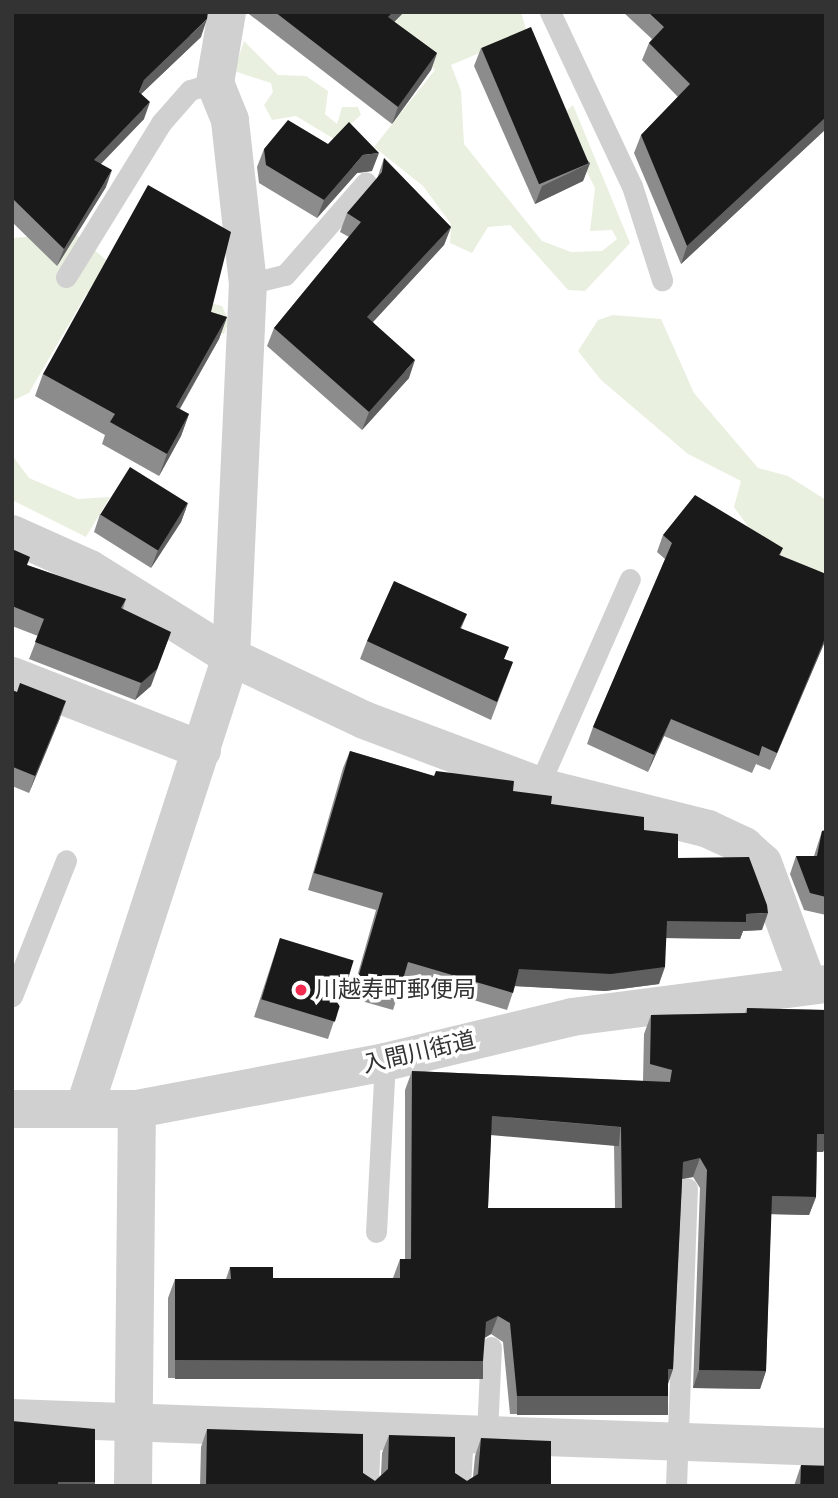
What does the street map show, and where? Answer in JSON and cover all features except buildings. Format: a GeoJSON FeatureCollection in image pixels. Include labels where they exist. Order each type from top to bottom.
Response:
{"type":"FeatureCollection","features":[{"type":"Feature","properties":{"kind":"street"},"geometry":{"type":"LineString","coordinates":[[84,1110],[231,657],[248,284],[230,120],[215,83],[227,12]]}},
{"type":"Feature","properties":{"kind":"street"},"geometry":{"type":"LineString","coordinates":[[12,534],[90,569],[231,657],[364,720],[539,785],[708,830],[744,846],[763,863],[817,985]]}},
{"type":"Feature","properties":{"kind":"street"},"geometry":{"type":"LineString","coordinates":[[12,676],[202,750]]}},
{"type":"Feature","properties":{"kind":"street","name":"入間川街道"},"geometry":{"type":"LineString","coordinates":[[12,1109],[137,1109],[385,1062],[572,1017],[817,985]]}},
{"type":"Feature","properties":{"kind":"street"},"geometry":{"type":"LineString","coordinates":[[133,1486],[137,1109]]}},
{"type":"Feature","properties":{"kind":"street"},"geometry":{"type":"LineString","coordinates":[[12,1418],[826,1447]]}},
{"type":"Feature","properties":{"kind":"lane"},"geometry":{"type":"LineString","coordinates":[[550,12],[632,186],[662,280]]}},
{"type":"Feature","properties":{"kind":"lane"},"geometry":{"type":"LineString","coordinates":[[66,277],[161,122],[190,90],[215,83]]}},
{"type":"Feature","properties":{"kind":"lane"},"geometry":{"type":"LineString","coordinates":[[248,284],[285,275],[366,182]]}},
{"type":"Feature","properties":{"kind":"lane"},"geometry":{"type":"LineString","coordinates":[[539,785],[630,579]]}},
{"type":"Feature","properties":{"kind":"lane"},"geometry":{"type":"LineString","coordinates":[[12,996],[66,860]]}},
{"type":"Feature","properties":{"kind":"lane"},"geometry":{"type":"LineString","coordinates":[[376,1232],[385,1062]]}},
{"type":"Feature","properties":{"kind":"lane"},"geometry":{"type":"LineString","coordinates":[[676,1486],[687,1188]]}},
{"type":"Feature","properties":{"kind":"lane"},"geometry":{"type":"LineString","coordinates":[[460,1486],[475,1434],[491,1347]]}},
{"type":"Feature","properties":{"kind":"lane"},"geometry":{"type":"LineString","coordinates":[[368,1486],[370,1431]]}},
{"type":"Feature","properties":{"kind":"green space"},"geometry":{"type":"Polygon","coordinates":[[[393,12],[521,12],[527,33],[451,65],[461,91],[464,144],[542,241],[571,252],[602,251],[617,239],[612,230],[590,231],[595,188],[559,117],[573,105],[630,243],[585,291],[568,290],[510,225],[488,227],[472,253],[450,243],[451,224],[423,186],[374,147],[435,70],[381,27],[393,12]]]}},
{"type":"Feature","properties":{"kind":"green space"},"geometry":{"type":"Polygon","coordinates":[[[244,41],[278,75],[306,76],[328,91],[325,114],[337,124],[342,107],[358,107],[361,115],[334,139],[296,116],[272,120],[264,105],[273,92],[271,83],[234,71],[244,41]]]}},
{"type":"Feature","properties":{"kind":"green space"},"geometry":{"type":"Polygon","coordinates":[[[74,233],[135,284],[222,306],[229,321],[224,334],[178,321],[135,321],[87,293],[29,393],[12,401],[12,238],[74,233]]]}},
{"type":"Feature","properties":{"kind":"green space"},"geometry":{"type":"Polygon","coordinates":[[[613,315],[661,319],[694,393],[758,468],[788,476],[826,500],[826,575],[763,547],[734,507],[741,481],[688,454],[601,380],[578,351],[598,320],[613,315]]]}},
{"type":"Feature","properties":{"kind":"green space"},"geometry":{"type":"Polygon","coordinates":[[[12,455],[29,478],[78,499],[110,497],[86,537],[12,500],[12,455]]]}},
{"type":"Feature","properties":{"kind":"place","name":"川越寿町郵便局"},"geometry":{"type":"Point","coordinates":[301,990]}}]}
